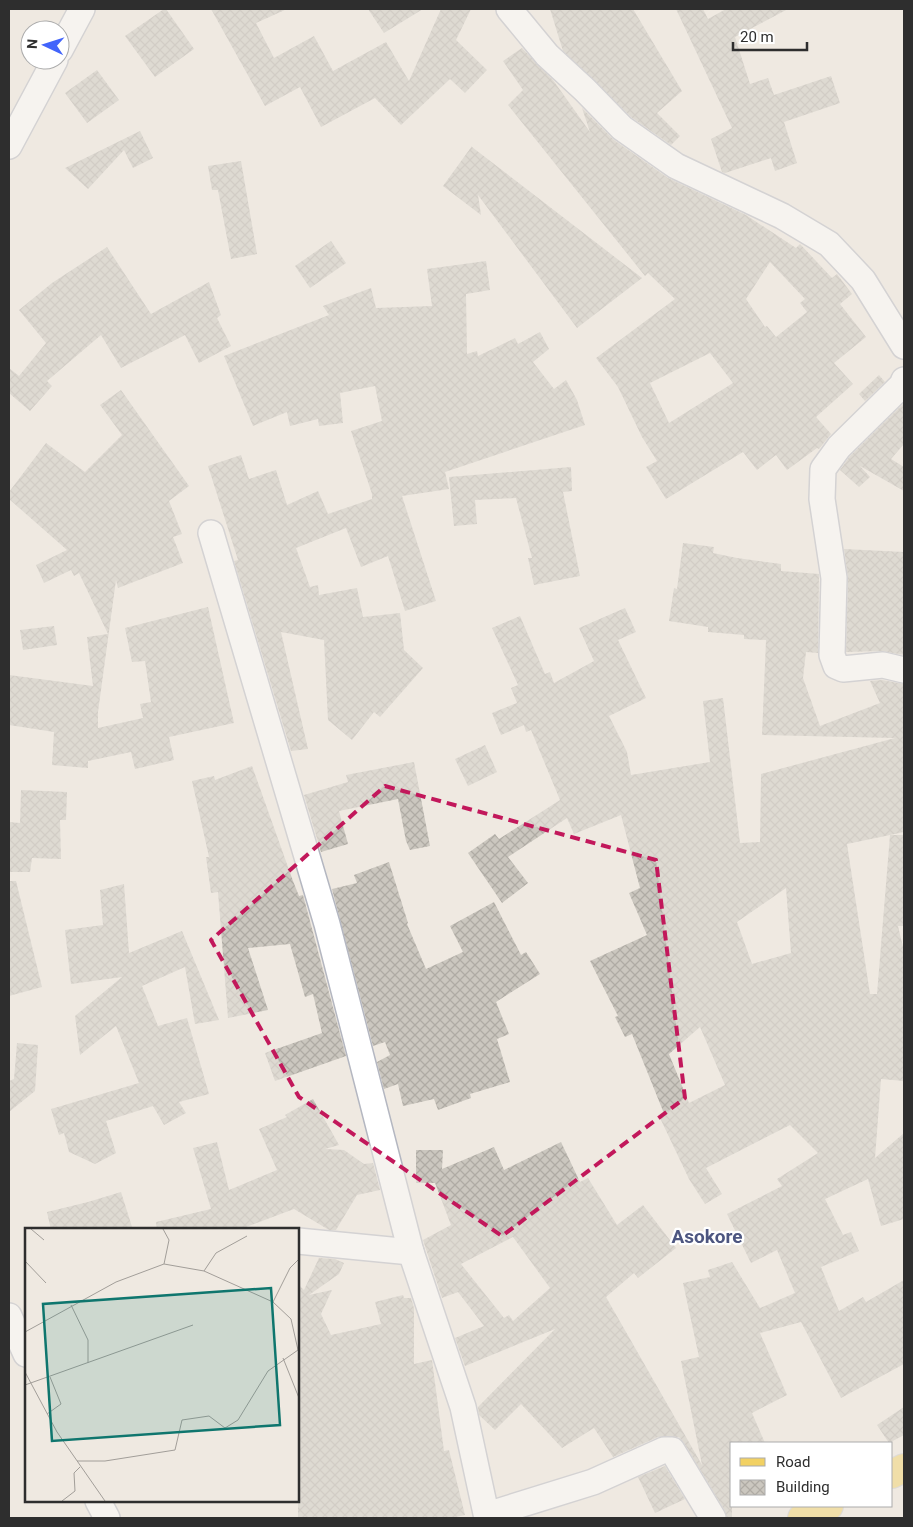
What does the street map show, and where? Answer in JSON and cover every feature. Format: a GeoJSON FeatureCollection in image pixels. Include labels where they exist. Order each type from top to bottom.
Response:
{"type":"FeatureCollection","features":[{"type":"Feature","properties":{"kind":"main road"},"geometry":{"type":"LineString","coordinates":[[802,1518],[827,1507]]}},
{"type":"Feature","properties":{"kind":"street"},"geometry":{"type":"LineString","coordinates":[[70,31],[82,9]]}},
{"type":"Feature","properties":{"kind":"street"},"geometry":{"type":"LineString","coordinates":[[509,9],[547,55],[622,128],[676,166],[782,216],[828,244],[863,280],[904,346]]}},
{"type":"Feature","properties":{"kind":"street"},"geometry":{"type":"LineString","coordinates":[[9,146],[50,70]]}},
{"type":"Feature","properties":{"kind":"street"},"geometry":{"type":"LineString","coordinates":[[904,380],[902,385],[839,447],[823,469],[822,499],[834,578],[832,655],[836,666],[843,670],[883,665],[904,670]]}},
{"type":"Feature","properties":{"kind":"street"},"geometry":{"type":"LineString","coordinates":[[211,533],[327,924],[411,1252],[463,1407],[487,1517],[593,1482],[664,1450],[672,1450],[713,1518]]}},
{"type":"Feature","properties":{"kind":"street"},"geometry":{"type":"LineString","coordinates":[[299,1241],[411,1252]]}},
{"type":"Feature","properties":{"kind":"street"},"geometry":{"type":"LineString","coordinates":[[9,1316],[24,1344]]}},
{"type":"Feature","properties":{"kind":"street"},"geometry":{"type":"LineString","coordinates":[[99,1502],[107,1518]]}},
{"type":"Feature","properties":{"kind":"highlighted area"},"geometry":{"type":"Polygon","coordinates":[[[385,786],[656,860],[685,1098],[502,1236],[299,1097],[211,940],[385,786]]]}},
{"type":"Feature","properties":{"kind":"building"},"geometry":{"type":"Polygon","coordinates":[[[166,9],[194,49],[155,77],[125,36],[166,9]]]}},
{"type":"Feature","properties":{"kind":"building"},"geometry":{"type":"Polygon","coordinates":[[[211,9],[287,9],[256,23],[274,58],[314,36],[333,71],[386,42],[409,81],[441,9],[471,9],[456,40],[487,70],[465,93],[450,79],[401,125],[375,98],[321,127],[300,87],[265,106],[211,9]]]}},
{"type":"Feature","properties":{"kind":"building"},"geometry":{"type":"Polygon","coordinates":[[[368,9],[423,9],[384,33],[368,9]]]}},
{"type":"Feature","properties":{"kind":"building"},"geometry":{"type":"Polygon","coordinates":[[[550,9],[633,9],[682,91],[657,113],[680,136],[671,145],[631,117],[563,51],[550,9]]]}},
{"type":"Feature","properties":{"kind":"building"},"geometry":{"type":"Polygon","coordinates":[[[676,9],[703,9],[708,19],[726,9],[788,9],[735,37],[750,84],[768,78],[774,95],[831,76],[840,103],[784,122],[797,163],[775,171],[771,158],[725,173],[722,172],[711,139],[732,128],[676,9]]]}},
{"type":"Feature","properties":{"kind":"building"},"geometry":{"type":"Polygon","coordinates":[[[522,48],[553,80],[590,132],[582,108],[614,140],[668,178],[746,215],[796,248],[800,244],[832,278],[837,274],[852,294],[840,304],[866,337],[834,363],[853,384],[816,417],[831,434],[819,449],[817,448],[787,470],[776,455],[757,470],[743,452],[666,499],[646,467],[657,461],[642,437],[618,387],[596,358],[675,299],[648,273],[645,276],[508,105],[523,90],[503,61],[522,48]],[[770,262],[746,299],[765,327],[767,326],[776,337],[807,312],[800,303],[805,299],[770,262]],[[710,353],[650,383],[669,423],[733,383],[710,353]]]}},
{"type":"Feature","properties":{"kind":"building"},"geometry":{"type":"Polygon","coordinates":[[[97,70],[119,100],[87,123],[65,93],[97,70]]]}},
{"type":"Feature","properties":{"kind":"building"},"geometry":{"type":"Polygon","coordinates":[[[140,131],[153,158],[133,168],[124,150],[88,189],[65,168],[140,131]]]}},
{"type":"Feature","properties":{"kind":"building"},"geometry":{"type":"Polygon","coordinates":[[[472,146],[642,278],[577,328],[478,195],[481,215],[443,186],[472,146]]]}},
{"type":"Feature","properties":{"kind":"building"},"geometry":{"type":"Polygon","coordinates":[[[241,161],[257,254],[231,259],[218,190],[212,190],[208,166],[241,161]]]}},
{"type":"Feature","properties":{"kind":"building"},"geometry":{"type":"Polygon","coordinates":[[[331,241],[346,263],[310,288],[295,266],[331,241]]]}},
{"type":"Feature","properties":{"kind":"building"},"geometry":{"type":"Polygon","coordinates":[[[107,247],[151,314],[209,282],[221,315],[217,318],[231,346],[199,363],[185,335],[121,368],[101,335],[47,381],[52,386],[30,411],[9,393],[9,368],[19,376],[46,343],[19,310],[52,283],[107,247]]]}},
{"type":"Feature","properties":{"kind":"building"},"geometry":{"type":"Polygon","coordinates":[[[486,261],[490,290],[466,294],[467,354],[477,351],[478,356],[515,338],[518,344],[540,332],[549,349],[533,362],[554,389],[566,380],[577,400],[585,425],[445,472],[449,489],[402,496],[436,601],[405,611],[388,556],[361,567],[346,528],[296,548],[310,587],[318,585],[319,595],[357,588],[363,617],[400,613],[404,650],[423,668],[380,717],[374,712],[352,740],[328,720],[324,640],[281,632],[308,749],[291,751],[234,561],[238,560],[208,466],[241,455],[249,479],[276,470],[287,505],[318,491],[328,514],[372,499],[351,431],[382,421],[375,386],[340,393],[343,423],[319,426],[318,419],[290,426],[287,412],[253,426],[224,356],[329,315],[323,306],[371,288],[376,308],[432,306],[427,269],[486,261]]]}},
{"type":"Feature","properties":{"kind":"building"},"geometry":{"type":"Polygon","coordinates":[[[879,375],[885,382],[865,401],[859,394],[879,375]]]}},
{"type":"Feature","properties":{"kind":"building"},"geometry":{"type":"Polygon","coordinates":[[[121,390],[189,486],[169,501],[182,534],[173,537],[183,563],[118,588],[116,580],[98,712],[98,728],[143,718],[140,704],[151,702],[145,661],[132,662],[125,628],[208,607],[234,723],[169,737],[174,760],[135,769],[131,752],[88,761],[88,768],[52,765],[54,732],[9,725],[9,675],[93,686],[87,637],[108,634],[79,573],[74,576],[71,570],[44,583],[36,565],[67,550],[9,499],[9,492],[46,443],[85,472],[122,435],[100,405],[121,390]]]}},
{"type":"Feature","properties":{"kind":"building"},"geometry":{"type":"Polygon","coordinates":[[[904,403],[904,444],[891,459],[904,467],[904,491],[860,466],[870,477],[859,487],[840,470],[850,456],[904,403]]]}},
{"type":"Feature","properties":{"kind":"building"},"geometry":{"type":"Polygon","coordinates":[[[571,467],[572,491],[563,492],[580,576],[534,585],[528,558],[532,558],[516,498],[475,500],[477,524],[454,526],[449,477],[571,467]]]}},
{"type":"Feature","properties":{"kind":"building"},"geometry":{"type":"Polygon","coordinates":[[[683,543],[714,547],[713,553],[781,564],[781,571],[819,574],[818,653],[806,652],[803,678],[820,726],[880,703],[870,681],[882,680],[904,684],[904,832],[890,835],[904,835],[904,926],[898,926],[904,951],[904,1081],[881,1079],[875,1158],[904,1133],[904,1219],[881,1226],[868,1179],[825,1199],[843,1235],[851,1232],[859,1251],[821,1267],[839,1311],[863,1297],[866,1302],[904,1280],[904,1364],[841,1398],[801,1322],[760,1333],[787,1395],[752,1413],[765,1442],[730,1442],[730,1507],[732,1507],[732,1518],[727,1518],[725,1511],[679,1437],[658,1437],[613,1457],[594,1428],[562,1448],[521,1404],[495,1430],[479,1415],[478,1407],[555,1329],[465,1366],[455,1338],[484,1326],[458,1292],[442,1298],[423,1240],[451,1225],[435,1183],[416,1183],[416,1150],[443,1150],[442,1169],[494,1147],[504,1170],[561,1142],[580,1182],[588,1178],[617,1225],[643,1205],[676,1248],[638,1278],[634,1273],[606,1297],[702,1465],[681,1361],[699,1357],[683,1283],[710,1277],[708,1270],[732,1262],[760,1308],[795,1293],[777,1250],[751,1263],[727,1214],[782,1186],[777,1179],[818,1153],[790,1125],[706,1168],[722,1194],[705,1204],[689,1179],[660,1118],[665,1116],[632,1034],[625,1037],[615,1017],[618,1016],[590,961],[647,935],[629,893],[640,888],[621,815],[574,834],[567,818],[508,857],[528,883],[502,903],[468,853],[495,834],[499,839],[560,800],[531,730],[526,732],[524,725],[501,735],[492,713],[517,703],[511,688],[518,685],[492,628],[520,616],[545,674],[550,672],[554,683],[594,661],[579,628],[625,608],[636,632],[618,640],[646,698],[609,716],[627,752],[631,775],[710,762],[703,701],[723,698],[740,843],[760,842],[761,774],[895,738],[762,735],[766,640],[744,639],[744,635],[708,632],[708,627],[669,621],[674,588],[677,589],[683,543]],[[890,835],[847,844],[870,994],[877,994],[890,835]],[[786,888],[737,922],[752,964],[791,953],[786,888]],[[700,1027],[669,1054],[689,1103],[725,1085],[700,1027]],[[513,1237],[461,1264],[504,1318],[509,1315],[513,1321],[550,1288],[513,1237]]]}},
{"type":"Feature","properties":{"kind":"building"},"geometry":{"type":"Polygon","coordinates":[[[844,549],[904,552],[904,655],[882,651],[846,652],[848,578],[844,549]]]}},
{"type":"Feature","properties":{"kind":"building"},"geometry":{"type":"Polygon","coordinates":[[[54,626],[57,645],[23,650],[20,630],[54,626]]]}},
{"type":"Feature","properties":{"kind":"building"},"geometry":{"type":"Polygon","coordinates":[[[485,745],[497,772],[468,786],[455,759],[485,745]]]}},
{"type":"Feature","properties":{"kind":"building"},"geometry":{"type":"Polygon","coordinates":[[[414,762],[430,846],[410,850],[406,841],[398,799],[339,811],[348,844],[321,852],[304,795],[348,782],[346,775],[414,762]]]}},
{"type":"Feature","properties":{"kind":"building"},"geometry":{"type":"Polygon","coordinates":[[[252,766],[293,881],[299,896],[303,895],[346,1056],[275,1081],[265,1053],[322,1033],[313,994],[305,997],[290,944],[248,948],[268,1010],[228,1018],[218,892],[211,893],[206,857],[209,857],[192,781],[214,776],[215,780],[252,766]]]}},
{"type":"Feature","properties":{"kind":"building"},"geometry":{"type":"Polygon","coordinates":[[[21,790],[67,792],[66,820],[60,820],[61,859],[32,858],[30,872],[9,872],[9,822],[20,823],[21,790]]]}},
{"type":"Feature","properties":{"kind":"building"},"geometry":{"type":"Polygon","coordinates":[[[389,862],[407,924],[426,969],[463,952],[450,926],[494,902],[521,955],[526,952],[540,974],[496,1002],[509,1034],[497,1039],[510,1082],[470,1094],[471,1098],[438,1110],[434,1099],[403,1106],[398,1084],[384,1089],[377,1062],[390,1055],[385,1042],[373,1046],[332,889],[357,883],[354,875],[389,862]]]}},
{"type":"Feature","properties":{"kind":"building"},"geometry":{"type":"Polygon","coordinates":[[[9,881],[16,881],[42,987],[9,996],[9,881]]]}},
{"type":"Feature","properties":{"kind":"building"},"geometry":{"type":"Polygon","coordinates":[[[124,884],[129,953],[182,931],[219,1020],[195,1024],[185,967],[142,986],[158,1026],[187,1018],[209,1094],[179,1102],[186,1113],[164,1125],[153,1106],[106,1121],[116,1153],[95,1164],[69,1152],[64,1133],[59,1135],[51,1109],[139,1083],[116,1026],[80,1055],[75,1016],[122,977],[71,984],[65,930],[103,925],[100,890],[124,884]]]}},
{"type":"Feature","properties":{"kind":"building"},"geometry":{"type":"Polygon","coordinates":[[[17,1043],[38,1045],[35,1091],[9,1112],[9,1081],[14,1079],[17,1043]]]}},
{"type":"Feature","properties":{"kind":"building"},"geometry":{"type":"Polygon","coordinates":[[[313,1099],[339,1145],[325,1149],[344,1150],[364,1164],[373,1163],[380,1190],[357,1195],[336,1230],[329,1230],[294,1209],[243,1228],[157,1228],[156,1222],[211,1209],[193,1148],[217,1142],[229,1190],[277,1170],[259,1129],[287,1117],[285,1115],[313,1099]]]}},
{"type":"Feature","properties":{"kind":"building"},"geometry":{"type":"Polygon","coordinates":[[[121,1192],[132,1228],[51,1228],[47,1212],[121,1192]]]}},
{"type":"Feature","properties":{"kind":"building"},"geometry":{"type":"Polygon","coordinates":[[[319,1258],[335,1259],[344,1263],[339,1274],[309,1295],[332,1290],[321,1314],[331,1335],[381,1324],[375,1302],[403,1295],[404,1298],[411,1298],[414,1308],[414,1364],[432,1360],[444,1451],[449,1450],[465,1515],[451,1518],[298,1518],[299,1285],[304,1290],[319,1258]]]}},
{"type":"Feature","properties":{"kind":"building"},"geometry":{"type":"Polygon","coordinates":[[[904,1407],[904,1435],[888,1442],[877,1425],[904,1407]]]}},
{"type":"Feature","properties":{"kind":"building"},"geometry":{"type":"Polygon","coordinates":[[[665,1466],[685,1499],[655,1513],[638,1477],[665,1466]]]}},
{"type":"Feature","properties":{"kind":"district","name":"Asokore"},"geometry":{"type":"Point","coordinates":[707,1236]}}]}
